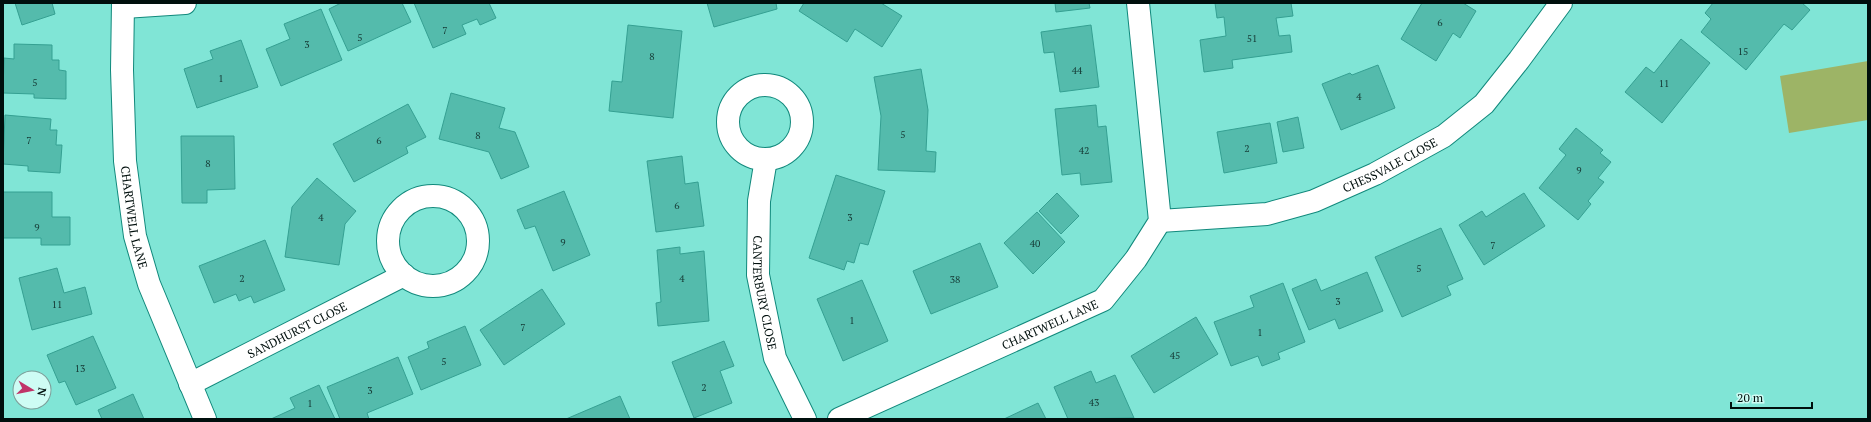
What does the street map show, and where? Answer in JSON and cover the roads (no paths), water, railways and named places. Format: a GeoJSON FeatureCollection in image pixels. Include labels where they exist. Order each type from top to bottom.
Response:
{"type":"FeatureCollection","features":[{"type":"Feature","properties":{"kind":"street"},"geometry":{"type":"LineString","coordinates":[[123,5],[185,3]]}},
{"type":"Feature","properties":{"kind":"street"},"geometry":{"type":"LineString","coordinates":[[1138,3],[1160,221]]}},
{"type":"Feature","properties":{"kind":"street","name":"CHESSVALE CLOSE"},"geometry":{"type":"LineString","coordinates":[[1160,221],[1267,214],[1314,201],[1375,174],[1444,136],[1484,104],[1519,60],[1560,3]]}},
{"type":"Feature","properties":{"kind":"street","name":"CHARTWELL LANE"},"geometry":{"type":"LineString","coordinates":[[123,5],[122,70],[125,161],[135,236],[149,284],[205,419]]}},
{"type":"Feature","properties":{"kind":"street","name":"CANTERBURY CLOSE"},"geometry":{"type":"LineString","coordinates":[[766,159],[758,201],[758,275],[775,358],[805,419]]}},
{"type":"Feature","properties":{"kind":"street"},"geometry":{"type":"LineString","coordinates":[[428,196],[443,196],[456,202],[468,212],[475,224],[478,239],[476,254],[470,267],[459,278],[446,284],[431,286],[416,283],[404,276],[394,264],[389,250],[388,235],[392,220],[401,208],[413,200],[428,196]]}},
{"type":"Feature","properties":{"kind":"street","name":"CHARTWELL LANE"},"geometry":{"type":"LineString","coordinates":[[839,419],[1103,300],[1136,259],[1160,221]]}},
{"type":"Feature","properties":{"kind":"street","name":"SANDHURST CLOSE"},"geometry":{"type":"LineString","coordinates":[[190,384],[404,276]]}}]}
